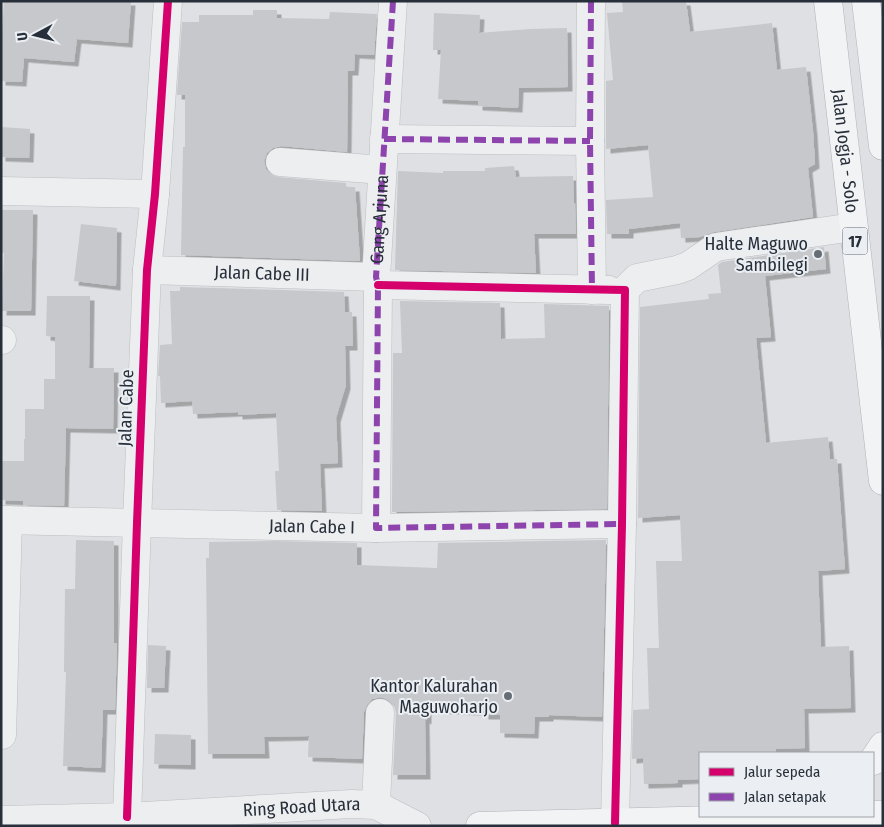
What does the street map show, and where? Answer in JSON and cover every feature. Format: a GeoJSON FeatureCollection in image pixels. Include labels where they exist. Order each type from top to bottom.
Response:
{"type":"FeatureCollection","features":[{"type":"Feature","properties":{"kind":"highway","name":"Jalan Jogja - Solo"},"geometry":{"type":"LineString","coordinates":[[828,1],[883,481]]}},
{"type":"Feature","properties":{"kind":"highway"},"geometry":{"type":"LineString","coordinates":[[866,1],[883,146]]}},
{"type":"Feature","properties":{"kind":"highway"},"geometry":{"type":"LineString","coordinates":[[874,759],[883,746]]}},
{"type":"Feature","properties":{"kind":"highway"},"geometry":{"type":"LineString","coordinates":[[480,826],[789,817]]}},
{"type":"Feature","properties":{"kind":"street","name":"Jalan Cabe"},"geometry":{"type":"LineString","coordinates":[[127,817],[147,270],[155,194],[168,1]]}},
{"type":"Feature","properties":{"kind":"street","name":"Gang Arjuna"},"geometry":{"type":"LineString","coordinates":[[376,528],[377,281],[393,1]]}},
{"type":"Feature","properties":{"kind":"street"},"geometry":{"type":"LineString","coordinates":[[592,1],[590,141],[592,290]]}},
{"type":"Feature","properties":{"kind":"street"},"geometry":{"type":"LineString","coordinates":[[384,139],[590,141]]}},
{"type":"Feature","properties":{"kind":"street"},"geometry":{"type":"LineString","coordinates":[[280,162],[382,170]]}},
{"type":"Feature","properties":{"kind":"street"},"geometry":{"type":"LineString","coordinates":[[1,191],[155,194]]}},
{"type":"Feature","properties":{"kind":"street"},"geometry":{"type":"LineString","coordinates":[[614,823],[622,524],[625,290],[637,278],[688,266],[716,246],[854,227]]}},
{"type":"Feature","properties":{"kind":"street","name":"Jalan Cabe III"},"geometry":{"type":"LineString","coordinates":[[147,270],[625,290]]}},
{"type":"Feature","properties":{"kind":"street"},"geometry":{"type":"LineString","coordinates":[[2,735],[5,520]]}},
{"type":"Feature","properties":{"kind":"street","name":"Jalan Cabe I"},"geometry":{"type":"LineString","coordinates":[[5,520],[376,528],[622,524]]}},
{"type":"Feature","properties":{"kind":"street"},"geometry":{"type":"LineString","coordinates":[[376,805],[380,714]]}},
{"type":"Feature","properties":{"kind":"street","name":"Ring Road Utara"},"geometry":{"type":"LineString","coordinates":[[1,820],[127,817],[351,804],[376,805],[418,826]]}},
{"type":"Feature","properties":{"kind":"building"},"geometry":{"type":"Polygon","coordinates":[[[4,1],[131,1],[128,43],[77,39],[74,62],[24,58],[22,82],[1,81],[4,1]]]}},
{"type":"Feature","properties":{"kind":"building"},"geometry":{"type":"Polygon","coordinates":[[[622,1],[686,1],[690,32],[772,23],[777,70],[806,67],[815,164],[808,168],[813,217],[714,232],[700,237],[681,238],[680,223],[629,229],[629,234],[607,234],[606,200],[653,197],[648,145],[606,149],[606,81],[613,80],[607,13],[623,12],[622,1]]]}},
{"type":"Feature","properties":{"kind":"building"},"geometry":{"type":"Polygon","coordinates":[[[253,10],[277,10],[277,18],[329,19],[330,12],[377,14],[374,55],[355,54],[354,71],[348,71],[347,152],[281,146],[273,148],[267,153],[264,161],[266,169],[272,175],[278,177],[346,183],[346,187],[355,187],[360,261],[181,255],[185,95],[177,95],[182,22],[199,22],[199,15],[253,15],[253,10]]]}},
{"type":"Feature","properties":{"kind":"building"},"geometry":{"type":"Polygon","coordinates":[[[434,13],[480,15],[479,33],[567,28],[568,87],[519,88],[518,108],[478,106],[478,101],[438,99],[441,50],[433,50],[434,13]]]}},
{"type":"Feature","properties":{"kind":"building"},"geometry":{"type":"Polygon","coordinates":[[[1,127],[30,129],[29,158],[1,157],[1,127]]]}},
{"type":"Feature","properties":{"kind":"building"},"geometry":{"type":"Polygon","coordinates":[[[514,166],[516,177],[573,176],[576,234],[534,234],[536,273],[395,270],[398,171],[443,173],[443,171],[485,171],[485,168],[514,166]]]}},
{"type":"Feature","properties":{"kind":"building"},"geometry":{"type":"Polygon","coordinates":[[[1,210],[33,210],[31,311],[2,311],[4,253],[1,253],[1,210]]]}},
{"type":"Feature","properties":{"kind":"building"},"geometry":{"type":"Polygon","coordinates":[[[81,224],[117,228],[116,286],[74,281],[81,224]]]}},
{"type":"Feature","properties":{"kind":"building"},"geometry":{"type":"Polygon","coordinates":[[[824,247],[826,269],[765,276],[771,337],[756,338],[766,443],[828,437],[830,459],[837,459],[845,569],[818,571],[821,647],[849,646],[851,708],[804,709],[805,748],[776,749],[776,752],[699,752],[699,779],[678,780],[678,783],[644,784],[643,758],[632,759],[633,710],[649,709],[647,648],[659,648],[656,561],[682,561],[680,515],[638,518],[640,307],[709,299],[708,294],[721,293],[718,265],[722,262],[824,247]]]}},
{"type":"Feature","properties":{"kind":"building"},"geometry":{"type":"Polygon","coordinates":[[[180,287],[344,292],[345,312],[352,312],[353,346],[345,346],[346,385],[336,418],[338,463],[320,464],[322,511],[277,510],[275,471],[279,471],[276,413],[238,415],[238,412],[193,414],[192,401],[161,403],[160,376],[158,376],[160,345],[172,344],[170,291],[180,291],[180,287]]]}},
{"type":"Feature","properties":{"kind":"building"},"geometry":{"type":"Polygon","coordinates":[[[47,296],[90,296],[89,368],[114,368],[113,429],[66,428],[64,506],[23,505],[23,501],[1,500],[1,461],[24,461],[25,409],[44,409],[44,379],[55,379],[55,337],[46,336],[47,296]]]}},
{"type":"Feature","properties":{"kind":"building"},"geometry":{"type":"Polygon","coordinates":[[[400,301],[500,303],[501,339],[545,338],[544,304],[609,306],[607,509],[392,512],[393,353],[402,353],[400,301]]]}},
{"type":"Feature","properties":{"kind":"building"},"geometry":{"type":"Polygon","coordinates":[[[76,540],[114,541],[114,643],[117,643],[115,710],[103,710],[101,768],[63,766],[66,672],[64,672],[65,589],[75,589],[76,540]]]}},
{"type":"Feature","properties":{"kind":"building"},"geometry":{"type":"Polygon","coordinates":[[[606,540],[602,717],[549,715],[549,717],[535,717],[534,734],[500,733],[500,715],[484,715],[484,711],[427,709],[427,720],[425,719],[426,775],[393,775],[396,713],[394,705],[381,697],[372,699],[364,712],[362,759],[308,757],[309,736],[264,737],[265,754],[208,754],[206,558],[209,558],[209,542],[357,543],[357,565],[437,568],[438,543],[606,540]]]}},
{"type":"Feature","properties":{"kind":"building"},"geometry":{"type":"Polygon","coordinates":[[[148,645],[166,646],[164,688],[147,688],[148,645]]]}},
{"type":"Feature","properties":{"kind":"building"},"geometry":{"type":"Polygon","coordinates":[[[155,734],[191,735],[191,765],[154,764],[155,734]]]}},
{"type":"Feature","properties":{"kind":"marked path"},"geometry":{"type":"LineString","coordinates":[[393,1],[376,277],[378,285],[376,528],[622,524]]}},
{"type":"Feature","properties":{"kind":"marked path"},"geometry":{"type":"LineString","coordinates":[[591,1],[592,290]]}},
{"type":"Feature","properties":{"kind":"marked path"},"geometry":{"type":"LineString","coordinates":[[384,139],[590,141]]}},
{"type":"Feature","properties":{"kind":"cycle path"},"geometry":{"type":"LineString","coordinates":[[127,817],[147,270],[155,194],[168,1]]}},
{"type":"Feature","properties":{"kind":"cycle path"},"geometry":{"type":"LineString","coordinates":[[378,285],[625,290],[615,823]]}},
{"type":"Feature","properties":{"kind":"place","name":"Halte Maguwo Sambilegi"},"geometry":{"type":"Point","coordinates":[818,254]}},
{"type":"Feature","properties":{"kind":"place","name":"Kantor Kalurahan Maguwoharjo"},"geometry":{"type":"Point","coordinates":[508,696]}}]}
